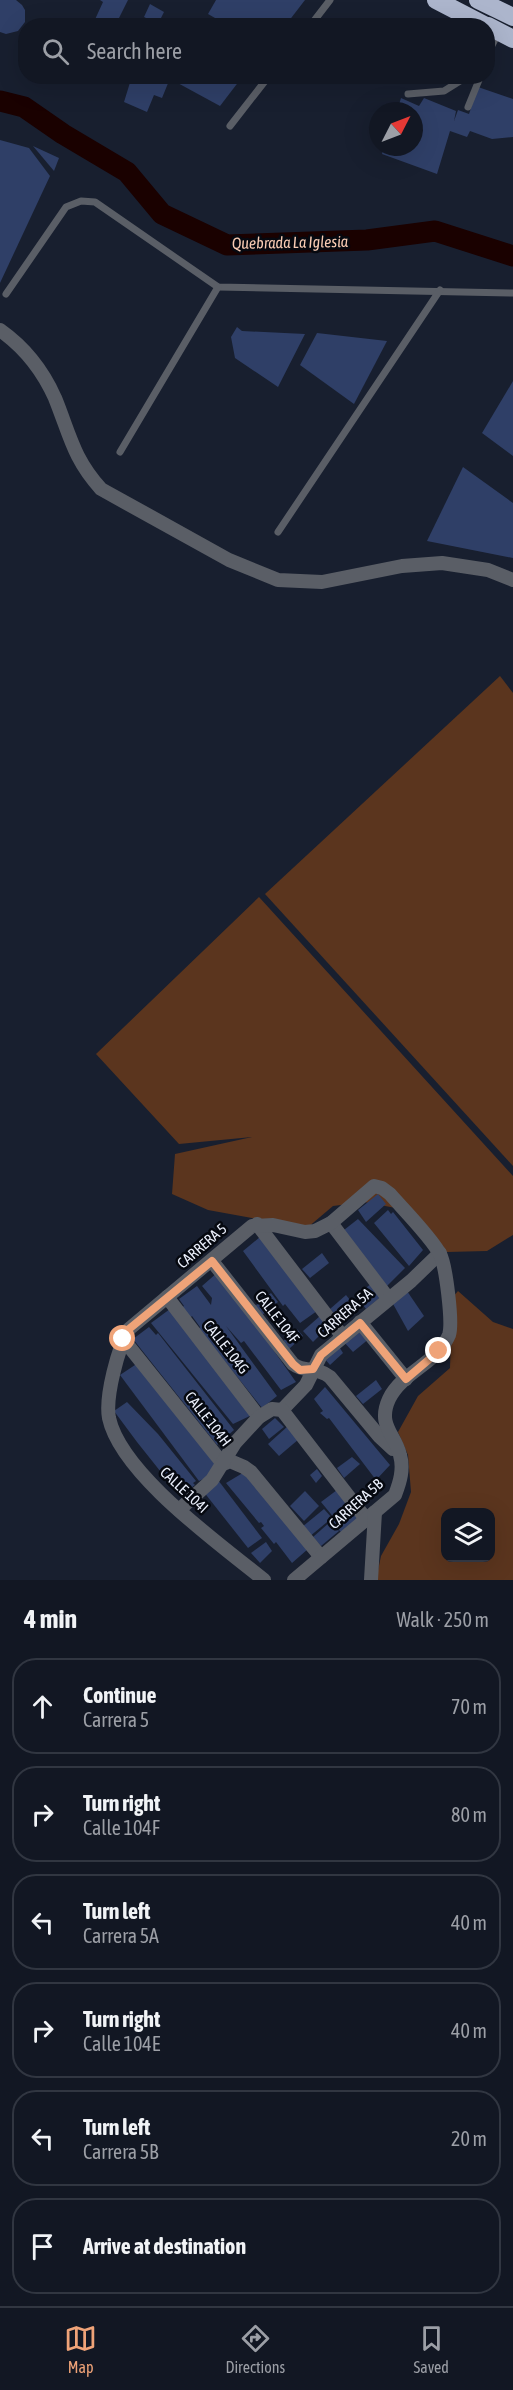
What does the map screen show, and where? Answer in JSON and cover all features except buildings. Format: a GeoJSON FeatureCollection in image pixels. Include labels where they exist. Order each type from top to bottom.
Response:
{"type":"FeatureCollection","features":[{"type":"Feature","properties":{"kind":"highway"},"geometry":{"type":"LineString","coordinates":[[436,0],[471,18]]}},
{"type":"Feature","properties":{"kind":"highway"},"geometry":{"type":"LineString","coordinates":[[478,0],[513,17]]}},
{"type":"Feature","properties":{"kind":"street"},"geometry":{"type":"LineString","coordinates":[[0,330],[17,342],[37,367],[54,397],[69,439],[87,473],[101,489],[230,560],[278,580],[322,582],[402,566],[442,563],[488,570],[513,580]]}},
{"type":"Feature","properties":{"kind":"street","name":"CARRERA 5B"},"geometry":{"type":"LineString","coordinates":[[299,1579],[321,1557],[395,1495],[401,1477],[400,1452],[387,1430],[385,1414],[389,1398],[406,1379],[439,1351],[449,1335],[448,1293],[440,1253],[390,1194],[374,1186],[331,1222]]}},
{"type":"Feature","properties":{"kind":"street"},"geometry":{"type":"LineString","coordinates":[[257,1224],[315,1232],[331,1222],[388,1298]]}},
{"type":"Feature","properties":{"kind":"street"},"geometry":{"type":"LineString","coordinates":[[257,1224],[343,1337]]}},
{"type":"Feature","properties":{"kind":"street","name":"CARRERA 5"},"geometry":{"type":"LineString","coordinates":[[108,1405],[123,1339],[129,1329],[212,1261],[240,1234],[257,1224]]}},
{"type":"Feature","properties":{"kind":"street","name":"CARRERA 5A"},"geometry":{"type":"LineString","coordinates":[[179,1510],[212,1480],[235,1443],[259,1417],[277,1409],[306,1385],[321,1355],[411,1281],[440,1253]]}},
{"type":"Feature","properties":{"kind":"street","name":"CALLE 104F"},"geometry":{"type":"LineString","coordinates":[[212,1261],[293,1364],[300,1370],[322,1371],[330,1377],[379,1436],[389,1446],[400,1452]]}},
{"type":"Feature","properties":{"kind":"street","name":"CALLE 104G"},"geometry":{"type":"LineString","coordinates":[[166,1298],[259,1417]]}},
{"type":"Feature","properties":{"kind":"street"},"geometry":{"type":"LineString","coordinates":[[360,1323],[406,1379]]}},
{"type":"Feature","properties":{"kind":"street","name":"CALLE 104H"},"geometry":{"type":"LineString","coordinates":[[123,1339],[223,1464],[230,1461],[251,1472],[321,1557]]}},
{"type":"Feature","properties":{"kind":"street","name":"CALLE 104I"},"geometry":{"type":"LineString","coordinates":[[108,1405],[115,1434],[128,1456],[179,1510],[264,1580]]}},
{"type":"Feature","properties":{"kind":"street"},"geometry":{"type":"LineString","coordinates":[[277,1409],[370,1516],[371,1580]]}},
{"type":"Feature","properties":{"kind":"lane"},"geometry":{"type":"LineString","coordinates":[[316,18],[330,0]]}},
{"type":"Feature","properties":{"kind":"lane"},"geometry":{"type":"LineString","coordinates":[[230,126],[263,84]]}},
{"type":"Feature","properties":{"kind":"lane"},"geometry":{"type":"LineString","coordinates":[[408,94],[444,91],[455,84]]}},
{"type":"Feature","properties":{"kind":"lane"},"geometry":{"type":"LineString","coordinates":[[468,107],[477,84]]}},
{"type":"Feature","properties":{"kind":"lane"},"geometry":{"type":"LineString","coordinates":[[6,294],[66,207],[81,201],[95,202],[218,287],[513,293]]}},
{"type":"Feature","properties":{"kind":"lane"},"geometry":{"type":"LineString","coordinates":[[120,452],[218,287]]}},
{"type":"Feature","properties":{"kind":"lane"},"geometry":{"type":"LineString","coordinates":[[278,531],[440,290]]}},
{"type":"Feature","properties":{"kind":"shaded area"},"geometry":{"type":"Polygon","coordinates":[[[500,676],[513,693],[513,1166],[265,894],[500,676]]]}},
{"type":"Feature","properties":{"kind":"shaded area"},"geometry":{"type":"Polygon","coordinates":[[[259,897],[513,1176],[513,1235],[487,1251],[447,1252],[401,1209],[364,1202],[333,1206],[307,1228],[208,1210],[172,1194],[175,1154],[252,1137],[179,1144],[96,1054],[259,897]]]}},
{"type":"Feature","properties":{"kind":"shaded area"},"geometry":{"type":"Polygon","coordinates":[[[458,1291],[493,1322],[513,1329],[513,1580],[376,1580],[381,1556],[399,1524],[411,1492],[408,1455],[398,1432],[418,1396],[450,1368],[452,1298],[458,1291]]]}},
{"type":"Feature","properties":{"kind":"waterway","name":"Quebrada La Iglesia"},"geometry":{"type":"LineString","coordinates":[[0,101],[24,107],[63,134],[127,172],[162,214],[227,245],[367,240],[435,231],[513,256]]}},
{"type":"Feature","properties":{"kind":"route"},"geometry":{"type":"LineString","coordinates":[[123,1339],[129,1329],[212,1261],[300,1370],[313,1369],[321,1355],[360,1323],[406,1379],[439,1351]]}}]}
